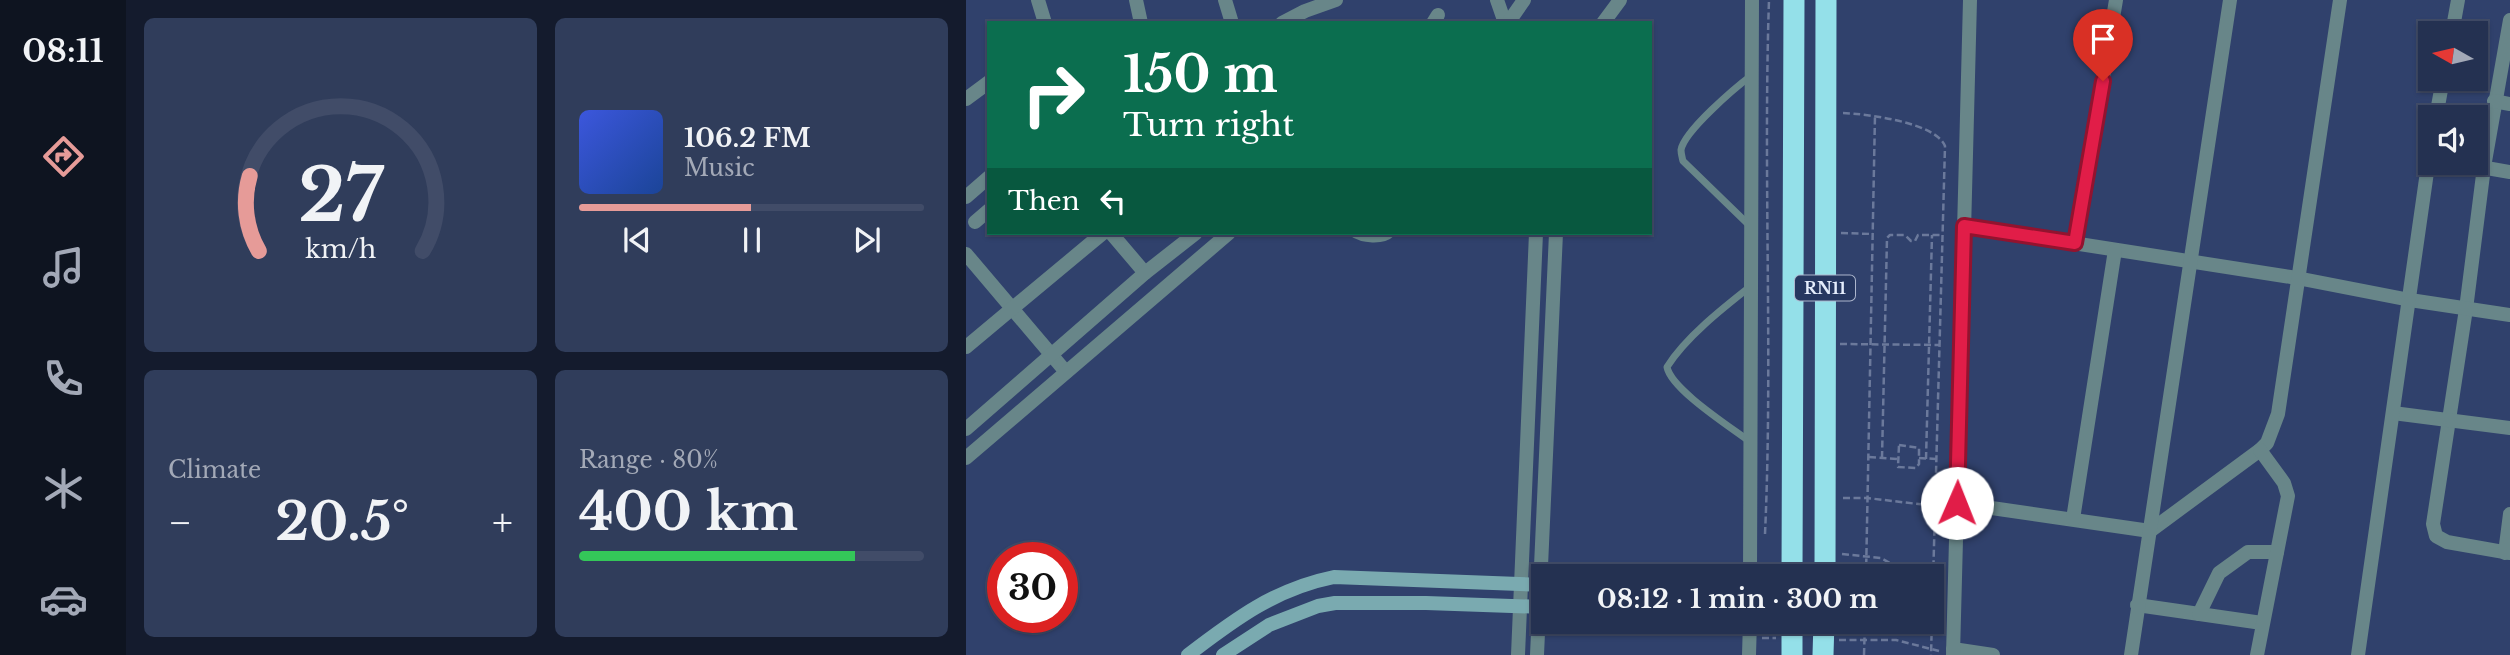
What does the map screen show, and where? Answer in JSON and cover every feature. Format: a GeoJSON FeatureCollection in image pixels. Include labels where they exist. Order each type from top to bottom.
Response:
{"type":"FeatureCollection","features":[{"type":"Feature","properties":{"kind":"highway","name":"RN11"},"geometry":{"type":"LineString","coordinates":[[1792,564],[1794,0]]}},
{"type":"Feature","properties":{"kind":"highway","name":"RN11"},"geometry":{"type":"LineString","coordinates":[[1825,564],[1826,0]]}},
{"type":"Feature","properties":{"kind":"street"},"geometry":{"type":"LineString","coordinates":[[1038,0],[1044,21]]}},
{"type":"Feature","properties":{"kind":"street"},"geometry":{"type":"LineString","coordinates":[[1136,0],[1141,21]]}},
{"type":"Feature","properties":{"kind":"street"},"geometry":{"type":"LineString","coordinates":[[1226,0],[1231,21]]}},
{"type":"Feature","properties":{"kind":"street"},"geometry":{"type":"LineString","coordinates":[[1286,21],[1304,11],[1336,0]]}},
{"type":"Feature","properties":{"kind":"street"},"geometry":{"type":"LineString","coordinates":[[1497,0],[1505,21]]}},
{"type":"Feature","properties":{"kind":"street"},"geometry":{"type":"LineString","coordinates":[[1605,21],[1620,0]]}},
{"type":"Feature","properties":{"kind":"street"},"geometry":{"type":"LineString","coordinates":[[1750,564],[1752,0]]}},
{"type":"Feature","properties":{"kind":"street"},"geometry":{"type":"LineString","coordinates":[[1970,0],[1957,503],[1949,652],[1993,655]]}},
{"type":"Feature","properties":{"kind":"street"},"geometry":{"type":"LineString","coordinates":[[2075,243],[2116,0]]}},
{"type":"Feature","properties":{"kind":"street"},"geometry":{"type":"LineString","coordinates":[[2131,655],[2230,0]]}},
{"type":"Feature","properties":{"kind":"street"},"geometry":{"type":"LineString","coordinates":[[1957,503],[2150,531],[2267,443],[2278,414],[2340,0]]}},
{"type":"Feature","properties":{"kind":"street"},"geometry":{"type":"LineString","coordinates":[[2454,21],[2458,0]]}},
{"type":"Feature","properties":{"kind":"street"},"geometry":{"type":"LineString","coordinates":[[1507,21],[1520,2]]}},
{"type":"Feature","properties":{"kind":"street"},"geometry":{"type":"LineString","coordinates":[[1520,2],[1524,21]]}},
{"type":"Feature","properties":{"kind":"street"},"geometry":{"type":"LineString","coordinates":[[2488,141],[2510,21]]}},
{"type":"Feature","properties":{"kind":"street"},"geometry":{"type":"LineString","coordinates":[[966,99],[987,83]]}},
{"type":"Feature","properties":{"kind":"street"},"geometry":{"type":"LineString","coordinates":[[2494,101],[2510,104]]}},
{"type":"Feature","properties":{"kind":"street"},"geometry":{"type":"LineString","coordinates":[[2488,168],[2510,172]]}},
{"type":"Feature","properties":{"kind":"street"},"geometry":{"type":"LineString","coordinates":[[2358,655],[2427,175]]}},
{"type":"Feature","properties":{"kind":"street"},"geometry":{"type":"LineString","coordinates":[[2483,175],[2433,531],[2446,542],[2508,553],[2510,514]]}},
{"type":"Feature","properties":{"kind":"street"},"geometry":{"type":"LineString","coordinates":[[966,197],[987,179]]}},
{"type":"Feature","properties":{"kind":"street"},"geometry":{"type":"LineString","coordinates":[[975,222],[987,212]]}},
{"type":"Feature","properties":{"kind":"street"},"geometry":{"type":"LineString","coordinates":[[1964,226],[2297,278],[2410,300],[2510,315]]}},
{"type":"Feature","properties":{"kind":"street"},"geometry":{"type":"LineString","coordinates":[[966,347],[1101,235]]}},
{"type":"Feature","properties":{"kind":"street"},"geometry":{"type":"LineString","coordinates":[[1113,235],[1145,274]]}},
{"type":"Feature","properties":{"kind":"street"},"geometry":{"type":"LineString","coordinates":[[966,429],[1194,235]]}},
{"type":"Feature","properties":{"kind":"street"},"geometry":{"type":"LineString","coordinates":[[966,458],[1227,235]]}},
{"type":"Feature","properties":{"kind":"street"},"geometry":{"type":"LineString","coordinates":[[1518,655],[1536,235]]}},
{"type":"Feature","properties":{"kind":"street"},"geometry":{"type":"LineString","coordinates":[[1543,564],[1556,235]]}},
{"type":"Feature","properties":{"kind":"street"},"geometry":{"type":"LineString","coordinates":[[2073,519],[2115,250]]}},
{"type":"Feature","properties":{"kind":"street"},"geometry":{"type":"LineString","coordinates":[[966,254],[1066,372]]}},
{"type":"Feature","properties":{"kind":"street"},"geometry":{"type":"LineString","coordinates":[[2393,413],[2449,421],[2509,424]]}},
{"type":"Feature","properties":{"kind":"street"},"geometry":{"type":"LineString","coordinates":[[2257,655],[2288,496],[2284,483],[2260,450]]}},
{"type":"Feature","properties":{"kind":"street"},"geometry":{"type":"LineString","coordinates":[[2199,614],[2219,573],[2248,552],[2277,552]]}},
{"type":"Feature","properties":{"kind":"street"},"geometry":{"type":"LineString","coordinates":[[1194,653],[1248,612],[1275,596],[1324,579],[1358,577],[1531,584]]}},
{"type":"Feature","properties":{"kind":"street"},"geometry":{"type":"LineString","coordinates":[[1223,655],[1269,625],[1302,611],[1326,605],[1426,603],[1531,606]]}},
{"type":"Feature","properties":{"kind":"street"},"geometry":{"type":"LineString","coordinates":[[2137,605],[2262,623]]}},
{"type":"Feature","properties":{"kind":"street"},"geometry":{"type":"LineString","coordinates":[[1537,655],[1539,634]]}},
{"type":"Feature","properties":{"kind":"street"},"geometry":{"type":"LineString","coordinates":[[1749,655],[1750,634]]}},
{"type":"Feature","properties":{"kind":"lane"},"geometry":{"type":"LineString","coordinates":[[1752,75],[1726,94],[1687,139],[1681,150],[1683,161],[1753,229]]}},
{"type":"Feature","properties":{"kind":"lane"},"geometry":{"type":"LineString","coordinates":[[1356,235],[1382,239],[1389,235]]}},
{"type":"Feature","properties":{"kind":"lane"},"geometry":{"type":"LineString","coordinates":[[1752,444],[1680,388],[1668,375],[1667,367],[1674,355],[1753,285]]}},
{"type":"Feature","properties":{"kind":"path"},"geometry":{"type":"LineString","coordinates":[[1765,537],[1769,448],[1769,0]]}},
{"type":"Feature","properties":{"kind":"path"},"geometry":{"type":"LineString","coordinates":[[1841,113],[1875,115],[1914,126],[1944,143],[1933,564]]}},
{"type":"Feature","properties":{"kind":"path"},"geometry":{"type":"LineString","coordinates":[[1866,564],[1875,115]]}},
{"type":"Feature","properties":{"kind":"path"},"geometry":{"type":"LineString","coordinates":[[1882,458],[1887,237],[1905,235],[1910,242],[1915,241],[1918,235],[1942,235]]}},
{"type":"Feature","properties":{"kind":"path"},"geometry":{"type":"LineString","coordinates":[[1926,459],[1931,235]]}},
{"type":"Feature","properties":{"kind":"path"},"geometry":{"type":"LineString","coordinates":[[1839,344],[1938,345]]}},
{"type":"Feature","properties":{"kind":"path"},"geometry":{"type":"LineString","coordinates":[[1900,445],[1918,447],[1919,458],[1918,466],[1914,469],[1898,467],[1900,445]]}},
{"type":"Feature","properties":{"kind":"path"},"geometry":{"type":"LineString","coordinates":[[1868,457],[1898,459]]}},
{"type":"Feature","properties":{"kind":"path"},"geometry":{"type":"LineString","coordinates":[[1919,458],[1936,460]]}},
{"type":"Feature","properties":{"kind":"path"},"geometry":{"type":"LineString","coordinates":[[1843,498],[1935,506]]}},
{"type":"Feature","properties":{"kind":"path"},"geometry":{"type":"LineString","coordinates":[[1842,554],[1866,555],[1896,564]]}},
{"type":"Feature","properties":{"kind":"path"},"geometry":{"type":"LineString","coordinates":[[1864,634],[1864,655]]}},
{"type":"Feature","properties":{"kind":"path"},"geometry":{"type":"LineString","coordinates":[[1931,655],[1932,634]]}},
{"type":"Feature","properties":{"kind":"path"},"geometry":{"type":"LineString","coordinates":[[1750,638],[1792,638]]}},
{"type":"Feature","properties":{"kind":"path"},"geometry":{"type":"LineString","coordinates":[[1823,639],[1896,640],[1949,652]]}},
{"type":"Feature","properties":{"kind":"route"},"geometry":{"type":"LineString","coordinates":[[1957,503],[1964,226],[2075,243],[2103,81]]}}]}
